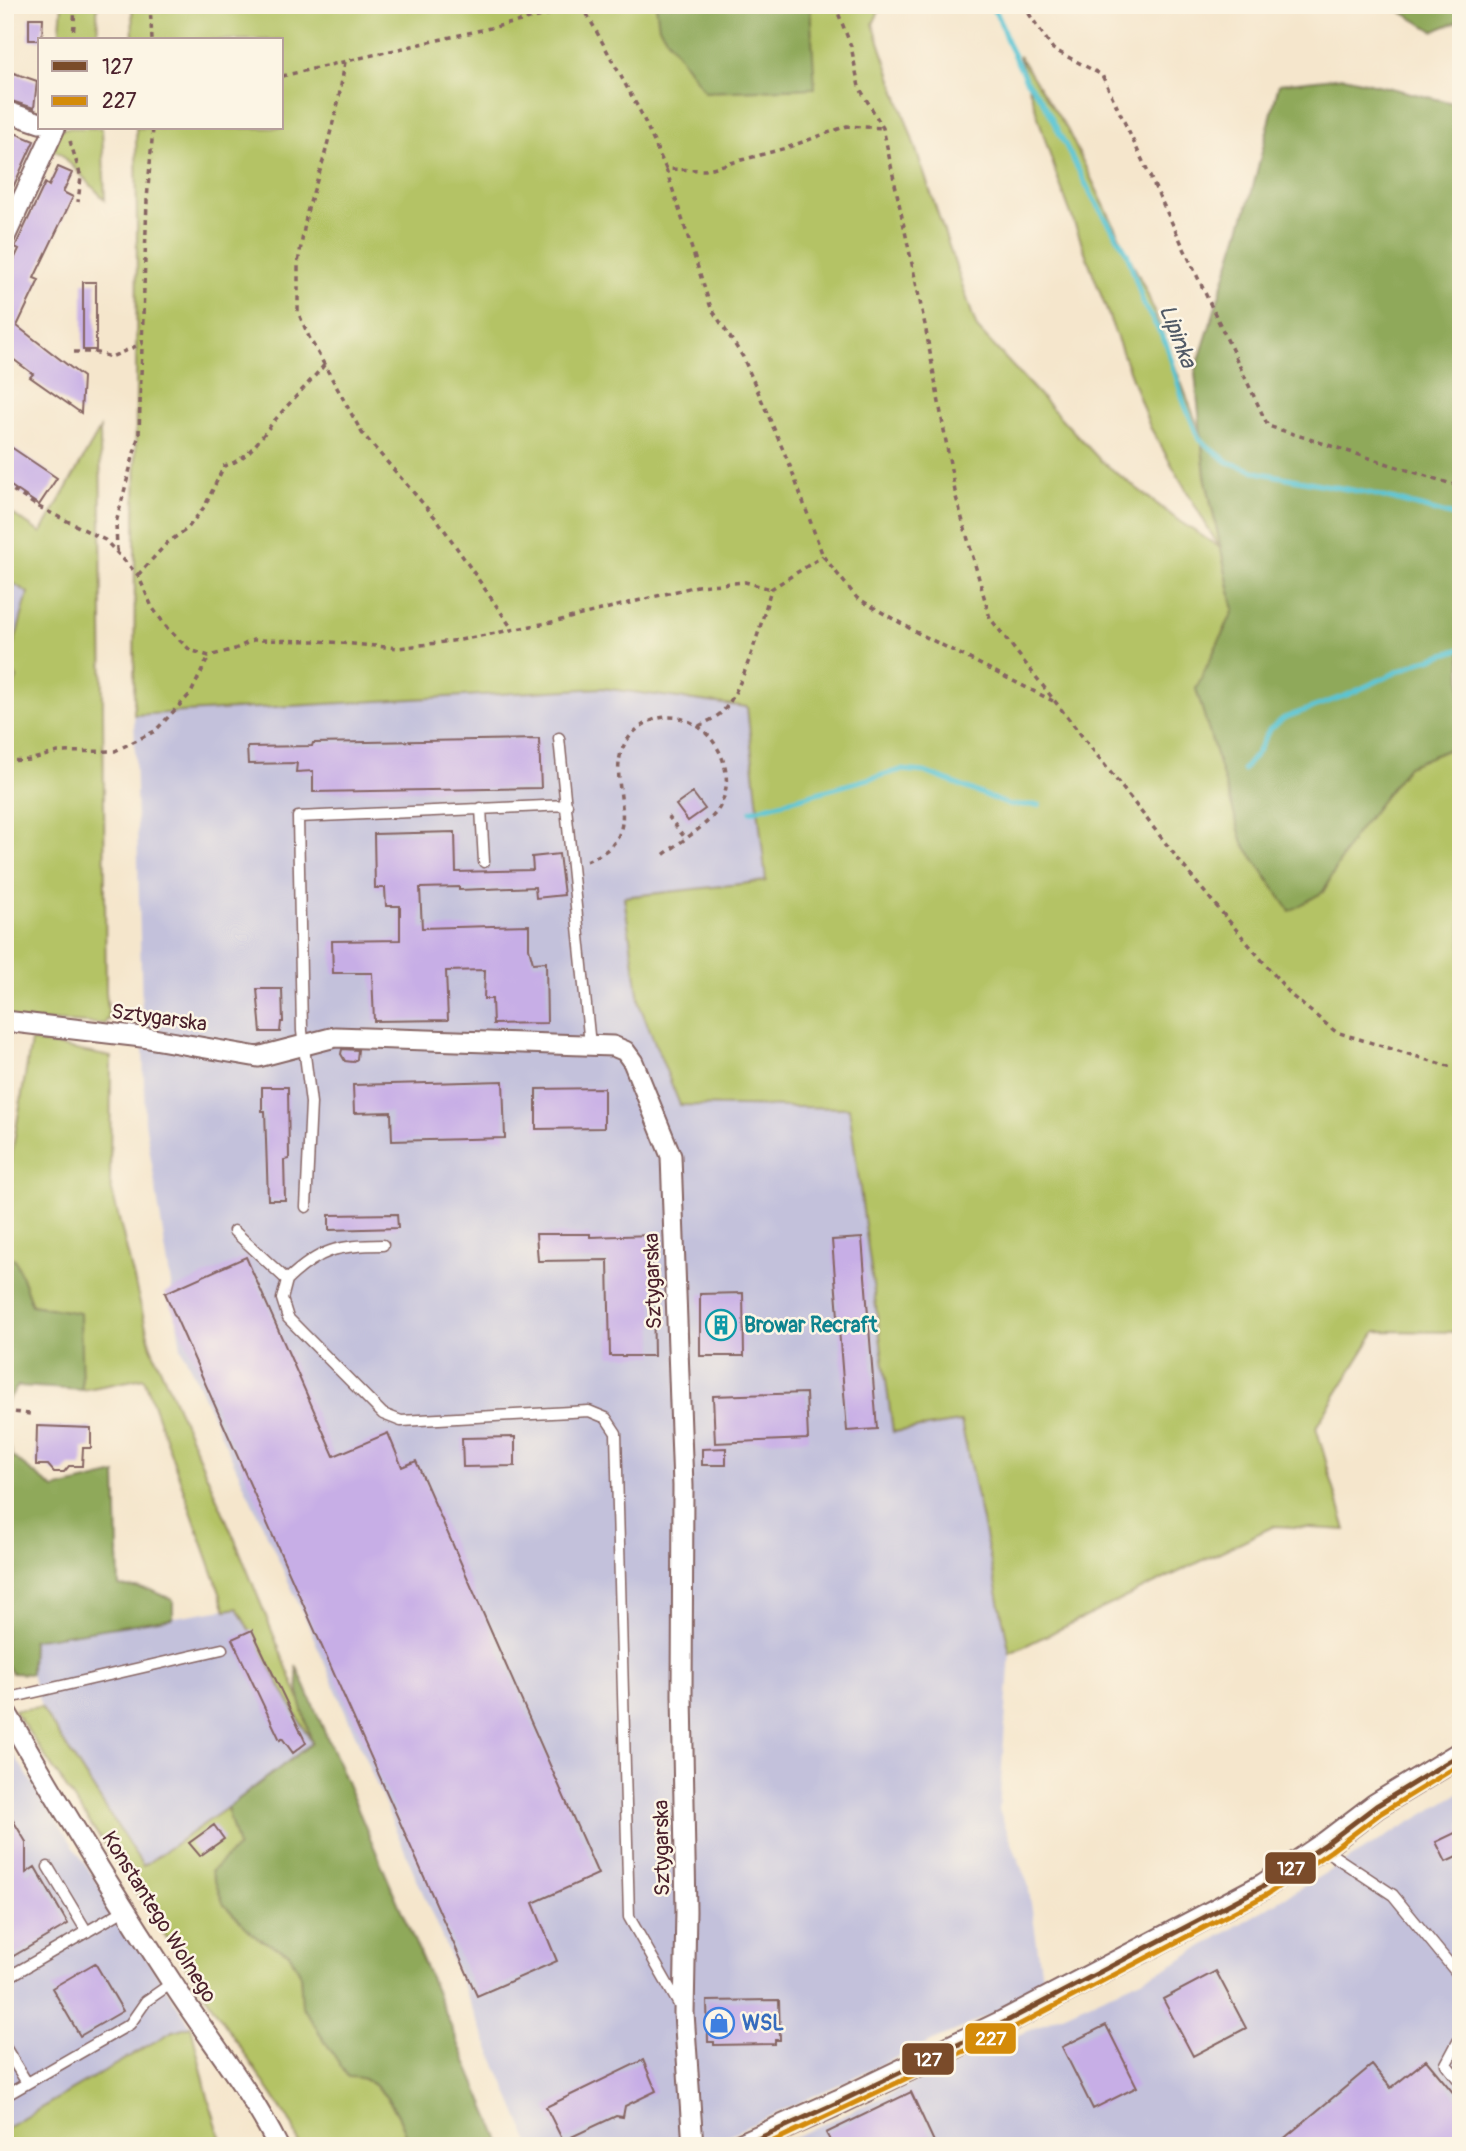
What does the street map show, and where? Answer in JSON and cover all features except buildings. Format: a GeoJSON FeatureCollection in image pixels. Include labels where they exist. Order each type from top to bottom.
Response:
{"type":"FeatureCollection","features":[{"type":"Feature","properties":{"kind":"street"},"geometry":{"type":"LineString","coordinates":[[5,111],[38,121]]}},
{"type":"Feature","properties":{"kind":"street"},"geometry":{"type":"LineString","coordinates":[[5,237],[61,130]]}},
{"type":"Feature","properties":{"kind":"street","name":"Sztygarska"},"geometry":{"type":"LineString","coordinates":[[5,1021],[142,1037],[258,1057],[335,1037],[613,1046],[625,1051],[633,1062],[671,1156],[683,1486],[682,1695],[686,1911],[684,2013],[693,2146]]}},
{"type":"Feature","properties":{"kind":"street","name":"Konstantego Wolnego"},"geometry":{"type":"LineString","coordinates":[[5,1710],[41,1773],[172,1983],[254,2105],[278,2146]]}},
{"type":"Feature","properties":{"kind":"street"},"geometry":{"type":"LineString","coordinates":[[741,2146],[922,2062],[1124,1961],[1264,1886],[1377,1805],[1461,1754]]}},
{"type":"Feature","properties":{"kind":"lane"},"geometry":{"type":"LineString","coordinates":[[559,738],[590,1045]]}},
{"type":"Feature","properties":{"kind":"lane"},"geometry":{"type":"LineString","coordinates":[[306,1207],[311,1102],[302,1031],[298,817],[567,805]]}},
{"type":"Feature","properties":{"kind":"lane"},"geometry":{"type":"LineString","coordinates":[[481,808],[484,862]]}},
{"type":"Feature","properties":{"kind":"lane"},"geometry":{"type":"LineString","coordinates":[[234,1231],[287,1280]]}},
{"type":"Feature","properties":{"kind":"lane"},"geometry":{"type":"LineString","coordinates":[[383,1245],[345,1245],[325,1252],[304,1264],[287,1280],[282,1299],[288,1318],[383,1414],[401,1421],[589,1411],[606,1418],[616,1433],[629,1917],[684,2013]]}},
{"type":"Feature","properties":{"kind":"lane"},"geometry":{"type":"LineString","coordinates":[[5,1699],[222,1649]]}},
{"type":"Feature","properties":{"kind":"lane"},"geometry":{"type":"LineString","coordinates":[[1321,1847],[1393,1895],[1461,1978]]}},
{"type":"Feature","properties":{"kind":"lane"},"geometry":{"type":"LineString","coordinates":[[48,1867],[87,1932]]}},
{"type":"Feature","properties":{"kind":"lane"},"geometry":{"type":"LineString","coordinates":[[5,1979],[126,1909]]}},
{"type":"Feature","properties":{"kind":"lane"},"geometry":{"type":"LineString","coordinates":[[5,2096],[130,2024],[146,2001],[172,1983]]}},
{"type":"Feature","properties":{"kind":"lane"},"geometry":{"type":"LineString","coordinates":[[1461,2036],[1446,2064],[1461,2083]]}},
{"type":"Feature","properties":{"kind":"lane"},"geometry":{"type":"LineString","coordinates":[[5,2047],[27,2083]]}},
{"type":"Feature","properties":{"kind":"path"},"geometry":{"type":"LineString","coordinates":[[73,38],[75,5]]}},
{"type":"Feature","properties":{"kind":"path"},"geometry":{"type":"LineString","coordinates":[[150,5],[152,38]]}},
{"type":"Feature","properties":{"kind":"path"},"geometry":{"type":"LineString","coordinates":[[284,76],[590,5]]}},
{"type":"Feature","properties":{"kind":"path"},"geometry":{"type":"LineString","coordinates":[[835,5],[851,47],[859,88],[883,128],[925,325],[957,497],[990,618],[1192,877],[1292,996],[1336,1032],[1461,1070]]}},
{"type":"Feature","properties":{"kind":"path"},"geometry":{"type":"LineString","coordinates":[[1023,5],[1053,49],[1102,75],[1268,425],[1458,486],[1461,482]]}},
{"type":"Feature","properties":{"kind":"path"},"geometry":{"type":"LineString","coordinates":[[583,6],[641,113],[666,169],[711,308],[743,357],[790,466],[822,555],[857,598],[916,632],[1056,702]]}},
{"type":"Feature","properties":{"kind":"path"},"geometry":{"type":"LineString","coordinates":[[345,62],[338,103],[307,212],[298,263],[298,312],[362,433],[439,522],[513,630]]}},
{"type":"Feature","properties":{"kind":"path"},"geometry":{"type":"LineString","coordinates":[[666,169],[705,170],[786,148],[847,126],[883,128]]}},
{"type":"Feature","properties":{"kind":"path"},"geometry":{"type":"LineString","coordinates":[[61,130],[78,160],[81,177],[78,202]]}},
{"type":"Feature","properties":{"kind":"path"},"geometry":{"type":"LineString","coordinates":[[117,551],[116,523],[139,434],[147,200],[153,130]]}},
{"type":"Feature","properties":{"kind":"path"},"geometry":{"type":"LineString","coordinates":[[74,352],[94,352],[111,357],[143,343]]}},
{"type":"Feature","properties":{"kind":"path"},"geometry":{"type":"LineString","coordinates":[[138,575],[167,543],[187,529],[205,506],[224,466],[235,463],[252,450],[278,415],[325,363]]}},
{"type":"Feature","properties":{"kind":"path"},"geometry":{"type":"LineString","coordinates":[[5,485],[37,506],[105,540],[138,575],[152,607],[168,629],[190,650],[209,656],[235,649],[253,640],[319,641],[398,648],[513,630],[697,586],[745,582],[771,589]]}},
{"type":"Feature","properties":{"kind":"path"},"geometry":{"type":"LineString","coordinates":[[699,726],[722,712],[736,691],[760,630],[771,589],[822,555]]}},
{"type":"Feature","properties":{"kind":"path"},"geometry":{"type":"LineString","coordinates":[[5,761],[29,760],[58,752],[115,751],[155,731],[191,693],[209,656]]}},
{"type":"Feature","properties":{"kind":"path"},"geometry":{"type":"LineString","coordinates":[[573,864],[600,855],[619,836],[623,811],[618,786],[618,762],[629,737],[655,720],[670,717],[685,719],[699,726],[719,748],[725,770],[726,792],[711,818],[662,856]]}},
{"type":"Feature","properties":{"kind":"path"},"geometry":{"type":"LineString","coordinates":[[668,816],[685,838]]}},
{"type":"Feature","properties":{"kind":"path"},"geometry":{"type":"LineString","coordinates":[[5,1411],[30,1414]]}},
{"type":"Feature","properties":{"kind":"shaded area"},"geometry":{"type":"Polygon","coordinates":[[[5,578],[28,593],[8,667],[17,677],[5,716],[5,578]]]}},
{"type":"Feature","properties":{"kind":"shaded area"},"geometry":{"type":"Polygon","coordinates":[[[602,688],[748,707],[766,881],[624,897],[680,1105],[849,1108],[893,1431],[961,1422],[1010,1653],[999,1810],[1028,1884],[1044,1990],[705,2146],[531,2146],[307,1622],[181,1347],[145,1121],[134,715],[602,688]]]}},
{"type":"Feature","properties":{"kind":"shaded area"},"geometry":{"type":"Polygon","coordinates":[[[237,1607],[312,1743],[227,1808],[143,1866],[41,1707],[31,1674],[32,1640],[237,1607]]]}},
{"type":"Feature","properties":{"kind":"shaded area"},"geometry":{"type":"Polygon","coordinates":[[[5,1741],[191,2026],[172,2031],[5,2129],[5,1741]]]}},
{"type":"Feature","properties":{"kind":"shaded area"},"geometry":{"type":"Polygon","coordinates":[[[1461,1792],[1461,2146],[775,2146],[1168,1967],[1461,1792]]]}},
{"type":"Feature","properties":{"kind":"green space"},"geometry":{"type":"Polygon","coordinates":[[[62,5],[97,5],[98,38],[59,38],[62,5]]]}},
{"type":"Feature","properties":{"kind":"green space"},"geometry":{"type":"Polygon","coordinates":[[[132,5],[882,5],[873,24],[977,328],[1100,460],[1179,521],[1219,547],[1150,427],[1055,171],[1019,56],[1067,129],[1147,293],[1201,435],[1205,475],[1234,610],[1196,689],[1323,892],[1352,839],[1408,766],[1461,744],[1461,1332],[1376,1331],[1316,1427],[1346,1530],[1274,1526],[1010,1653],[961,1422],[893,1432],[849,1108],[680,1105],[640,1006],[624,897],[766,881],[747,707],[602,688],[134,715],[136,130],[284,130],[284,38],[133,38],[132,5]]]}},
{"type":"Feature","properties":{"kind":"green space"},"geometry":{"type":"Polygon","coordinates":[[[656,5],[810,5],[815,88],[705,92],[659,27],[656,5]]]}},
{"type":"Feature","properties":{"kind":"green space"},"geometry":{"type":"Polygon","coordinates":[[[1389,5],[1461,5],[1461,20],[1434,31],[1389,5]]]}},
{"type":"Feature","properties":{"kind":"green space"},"geometry":{"type":"Polygon","coordinates":[[[1344,77],[1453,103],[1461,102],[1461,744],[1408,766],[1352,839],[1323,892],[1290,911],[1243,843],[1196,689],[1234,610],[1205,475],[1195,373],[1252,191],[1279,84],[1344,77]]]}},
{"type":"Feature","properties":{"kind":"green space"},"geometry":{"type":"Polygon","coordinates":[[[52,130],[102,130],[105,200],[60,153],[43,146],[52,130]]]}},
{"type":"Feature","properties":{"kind":"green space"},"geometry":{"type":"Polygon","coordinates":[[[100,429],[106,992],[109,1020],[106,1020],[106,1024],[5,1019],[5,716],[17,677],[8,667],[28,593],[5,578],[5,509],[41,533],[100,429]]]}},
{"type":"Feature","properties":{"kind":"green space"},"geometry":{"type":"Polygon","coordinates":[[[31,1041],[111,1057],[110,1183],[151,1347],[235,1540],[300,1700],[312,1743],[237,1608],[226,1610],[144,1378],[82,1390],[79,1313],[32,1305],[15,1259],[5,1256],[5,1194],[31,1041]]]}},
{"type":"Feature","properties":{"kind":"green space"},"geometry":{"type":"Polygon","coordinates":[[[5,1256],[15,1259],[32,1305],[80,1313],[82,1390],[18,1386],[5,1404],[5,1256]]]}},
{"type":"Feature","properties":{"kind":"green space"},"geometry":{"type":"Polygon","coordinates":[[[5,1412],[7,1437],[13,1457],[54,1489],[116,1474],[119,1586],[151,1590],[173,1600],[173,1618],[32,1640],[31,1674],[12,1673],[5,1663],[5,1412]]]}},
{"type":"Feature","properties":{"kind":"green space"},"geometry":{"type":"Polygon","coordinates":[[[296,1665],[501,2146],[409,2146],[394,2108],[373,2084],[358,2077],[348,2077],[302,2006],[300,1973],[289,1953],[257,1938],[224,1905],[211,1871],[238,1847],[227,1808],[312,1743],[300,1700],[296,1665]]]}},
{"type":"Feature","properties":{"kind":"green space"},"geometry":{"type":"Polygon","coordinates":[[[41,1707],[143,1866],[227,1808],[257,1938],[289,1953],[300,1973],[303,2006],[348,2076],[373,2084],[394,2108],[409,2146],[299,2146],[293,2126],[14,1710],[41,1707]]]}},
{"type":"Feature","properties":{"kind":"green space"},"geometry":{"type":"Polygon","coordinates":[[[191,2026],[223,2146],[5,2146],[5,2129],[173,2031],[191,2026]]]}},
{"type":"Feature","properties":{"kind":"waterway","name":"Lipinka"},"geometry":{"type":"LineString","coordinates":[[990,5],[999,18],[1008,44],[1026,80],[1042,100],[1093,198],[1127,253],[1144,305],[1166,343],[1184,403],[1199,439],[1228,462],[1261,473],[1373,494],[1461,518]]}},
{"type":"Feature","properties":{"kind":"waterway"},"geometry":{"type":"LineString","coordinates":[[1243,770],[1257,753],[1269,730],[1284,718],[1347,695],[1419,662],[1461,649]]}},
{"type":"Feature","properties":{"kind":"waterway"},"geometry":{"type":"LineString","coordinates":[[751,811],[901,770],[925,772],[1010,805],[1039,805]]}},
{"type":"Feature","properties":{"kind":"transit line","name":"127"},"geometry":{"type":"LineString","coordinates":[[742,2146],[1005,2022],[1264,1886],[1376,1806],[1461,1754]]}},
{"type":"Feature","properties":{"kind":"transit line","name":"227"},"geometry":{"type":"LineString","coordinates":[[763,2146],[1009,2030],[1268,1894],[1381,1813],[1461,1764]]}},
{"type":"Feature","properties":{"kind":"place","name":"Browar Recraft"},"geometry":{"type":"Point","coordinates":[721,1325]}},
{"type":"Feature","properties":{"kind":"place","name":"WSL"},"geometry":{"type":"Point","coordinates":[719,2023]}}]}
